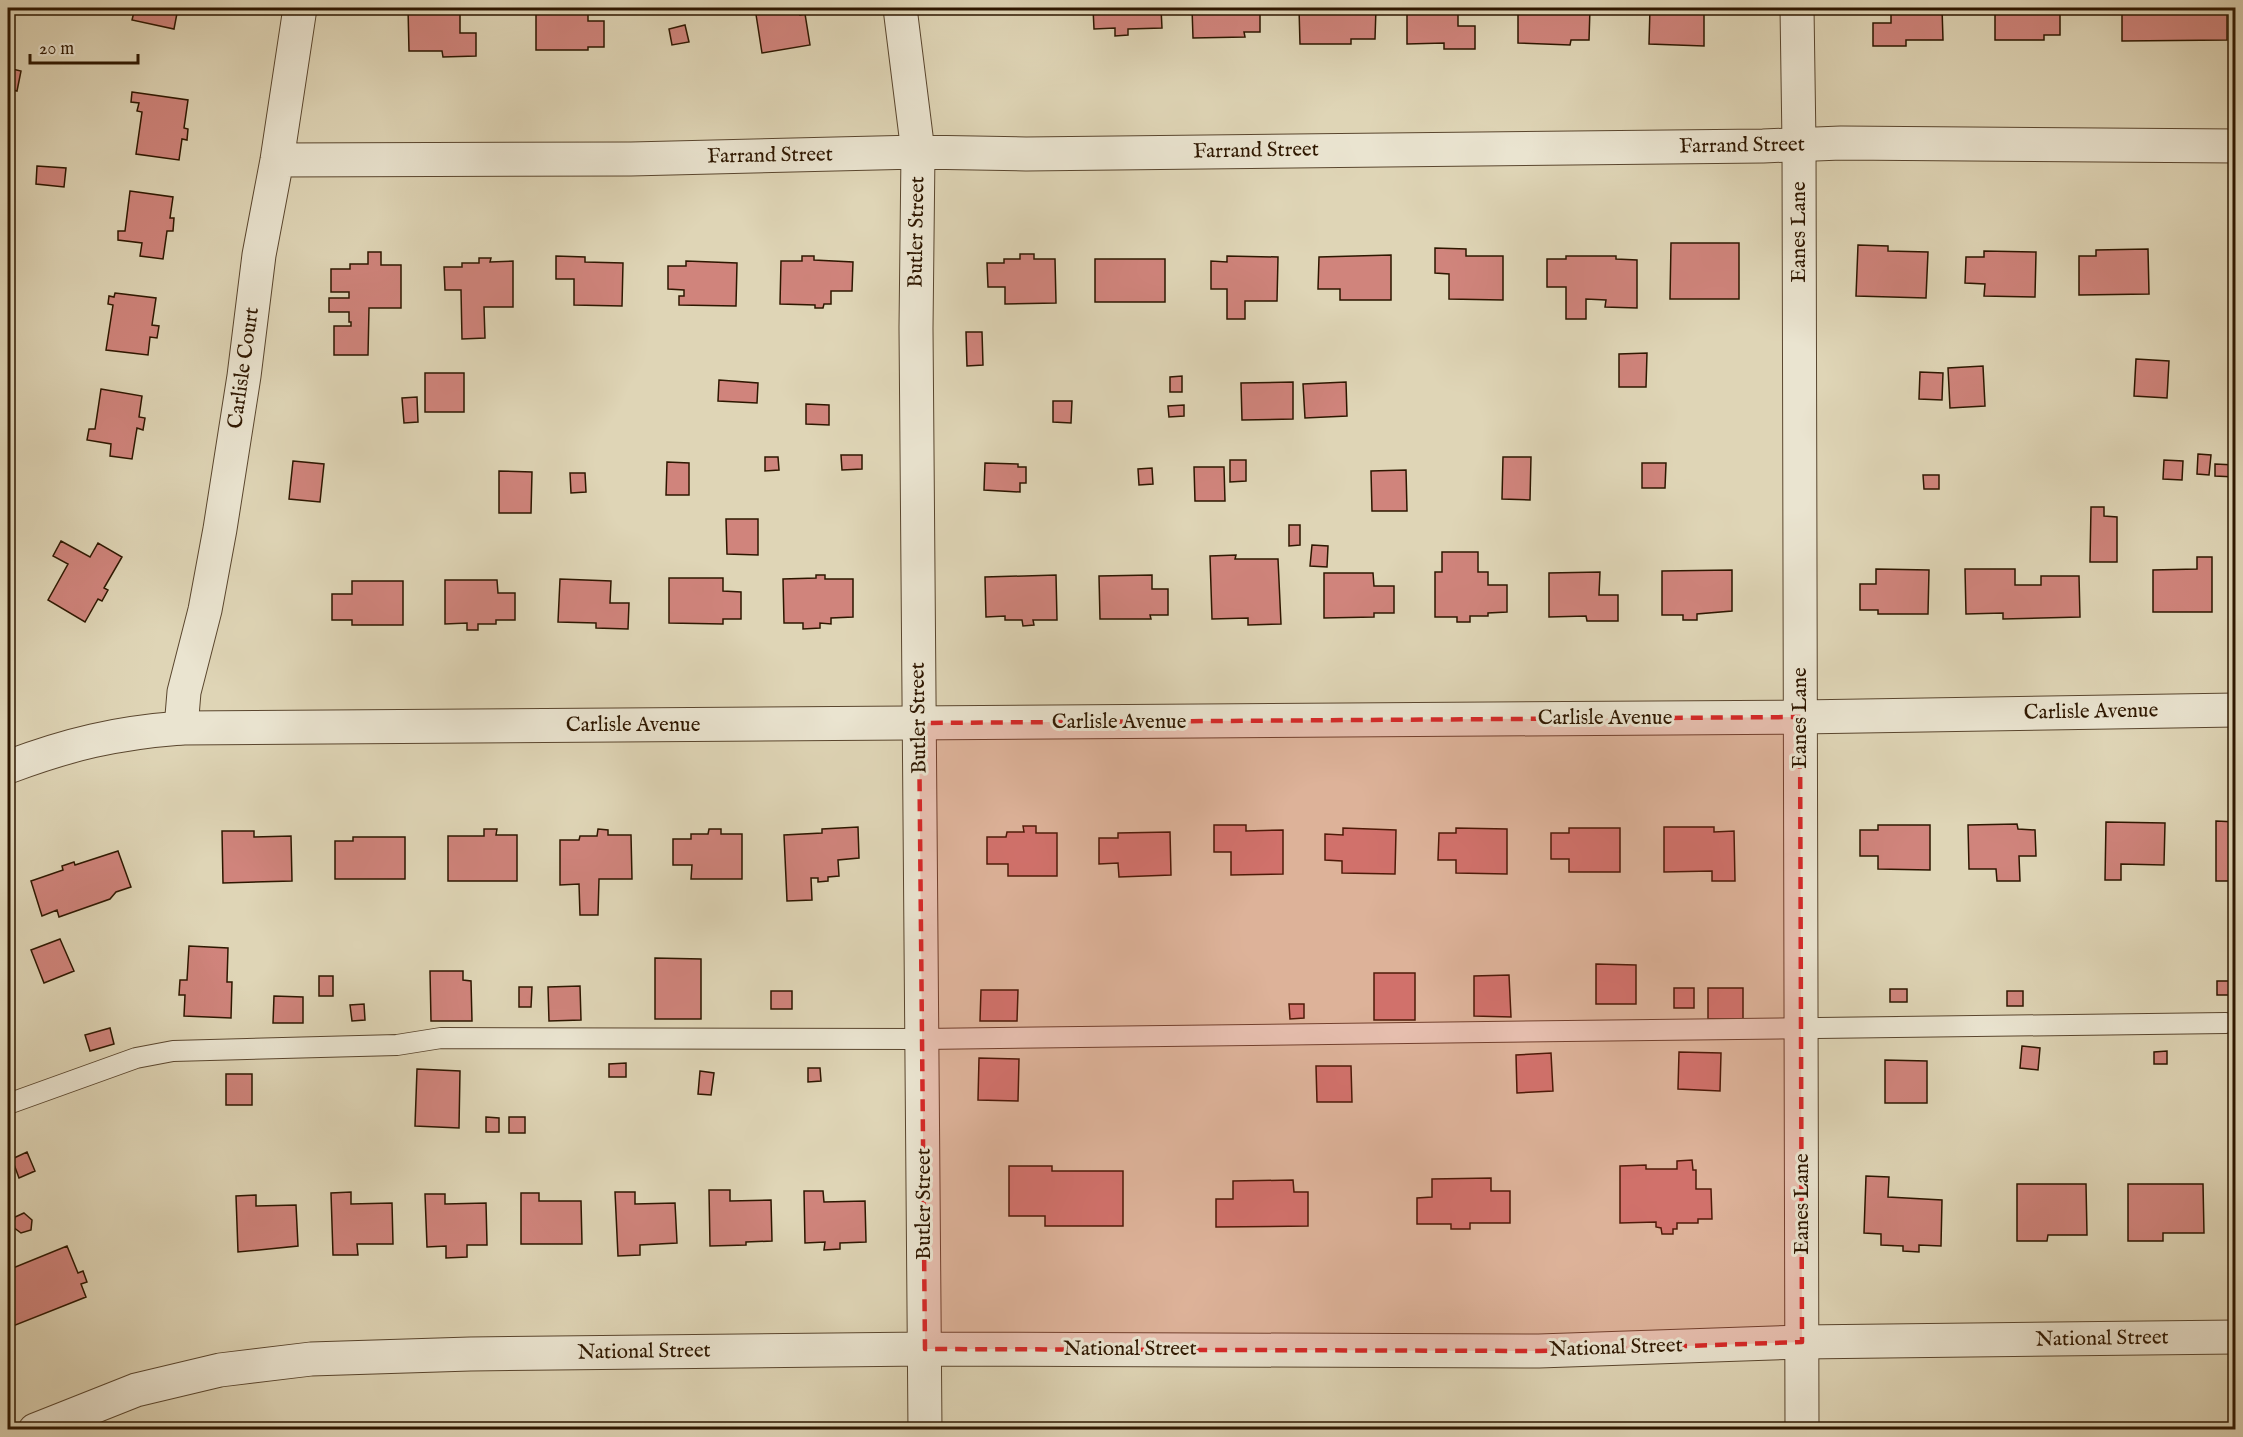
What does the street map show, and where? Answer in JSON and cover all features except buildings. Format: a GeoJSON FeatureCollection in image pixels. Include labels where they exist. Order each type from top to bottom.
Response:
{"type":"FeatureCollection","features":[{"type":"Feature","properties":{"kind":"street","name":"Carlisle Court"},"geometry":{"type":"LineString","coordinates":[[181,728],[184,692],[205,610],[220,529],[244,376],[259,255],[277,160],[300,8]]}},
{"type":"Feature","properties":{"kind":"street","name":"Butler Street"},"geometry":{"type":"LineString","coordinates":[[900,8],[918,152],[916,328],[925,1430]]}},
{"type":"Feature","properties":{"kind":"street","name":"Eanes Lane"},"geometry":{"type":"LineString","coordinates":[[1797,8],[1802,1430]]}},
{"type":"Feature","properties":{"kind":"street","name":"Farrand Street"},"geometry":{"type":"LineString","coordinates":[[277,160],[631,159],[918,152],[1037,154],[1841,143],[2235,146]]}},
{"type":"Feature","properties":{"kind":"street","name":"Carlisle Avenue"},"geometry":{"type":"LineString","coordinates":[[8,767],[93,739],[140,731],[181,728],[1800,717],[2235,710]]}},
{"type":"Feature","properties":{"kind":"street","name":"National Street"},"geometry":{"type":"LineString","coordinates":[[35,1430],[136,1390],[220,1370],[311,1359],[470,1354],[925,1348],[1539,1351],[1803,1342],[2235,1337]]}},
{"type":"Feature","properties":{"kind":"lane"},"geometry":{"type":"LineString","coordinates":[[8,1104],[136,1058],[173,1051],[397,1045],[441,1038],[923,1039],[2226,1023]]}},
{"type":"Feature","properties":{"kind":"highlighted area"},"geometry":{"type":"Polygon","coordinates":[[[1800,717],[1802,1342],[1539,1351],[925,1349],[919,723],[1800,717]]]}}]}
